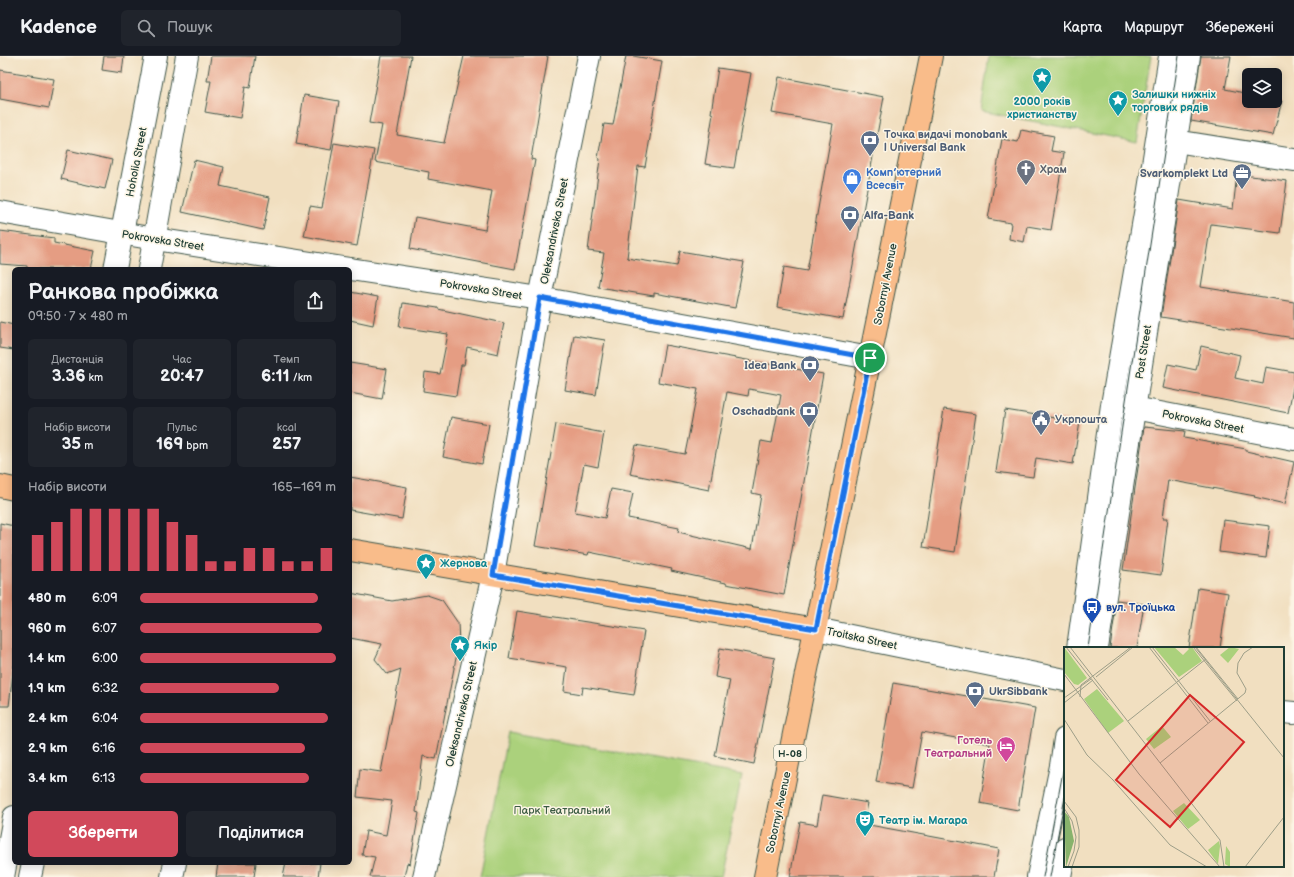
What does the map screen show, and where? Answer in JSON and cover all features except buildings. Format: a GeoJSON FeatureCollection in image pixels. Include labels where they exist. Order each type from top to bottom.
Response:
{"type":"FeatureCollection","features":[{"type":"Feature","properties":{"kind":"main road","name":"Sobornyi Avenue"},"geometry":{"type":"LineString","coordinates":[[765,877],[932,56]]}},
{"type":"Feature","properties":{"kind":"main road"},"geometry":{"type":"LineString","coordinates":[[0,486],[12,489]]}},
{"type":"Feature","properties":{"kind":"main road","name":"Troitska Street"},"geometry":{"type":"LineString","coordinates":[[352,550],[816,629]]}},
{"type":"Feature","properties":{"kind":"main road","name":"Sobornyi Avenue"},"geometry":{"type":"LineString","coordinates":[[775,877],[816,629]]}},
{"type":"Feature","properties":{"kind":"street","name":"Hoholia Street"},"geometry":{"type":"LineString","coordinates":[[115,267],[156,56]]}},
{"type":"Feature","properties":{"kind":"street"},"geometry":{"type":"LineString","coordinates":[[149,267],[187,56]]}},
{"type":"Feature","properties":{"kind":"street","name":"Oleksandrivska Street"},"geometry":{"type":"LineString","coordinates":[[424,877],[493,575],[540,298],[589,56]]}},
{"type":"Feature","properties":{"kind":"street","name":"Post Street"},"geometry":{"type":"LineString","coordinates":[[1097,647],[1134,408],[1167,140],[1170,56]]}},
{"type":"Feature","properties":{"kind":"street","name":"Post Street"},"geometry":{"type":"LineString","coordinates":[[1078,647],[1112,406],[1167,140],[1189,56]]}},
{"type":"Feature","properties":{"kind":"street"},"geometry":{"type":"LineString","coordinates":[[1167,140],[1294,160]]}},
{"type":"Feature","properties":{"kind":"street","name":"Pokrovska Street"},"geometry":{"type":"LineString","coordinates":[[0,212],[122,234],[337,267]]}},
{"type":"Feature","properties":{"kind":"street","name":"Pokrovska Street"},"geometry":{"type":"LineString","coordinates":[[352,269],[540,298],[870,358]]}},
{"type":"Feature","properties":{"kind":"street","name":"Pokrovska Street"},"geometry":{"type":"LineString","coordinates":[[1112,406],[1134,408],[1294,439]]}},
{"type":"Feature","properties":{"kind":"street","name":"Troitska Street"},"geometry":{"type":"LineString","coordinates":[[816,629],[1064,680]]}},
{"type":"Feature","properties":{"kind":"street"},"geometry":{"type":"LineString","coordinates":[[1284,712],[1294,714]]}},
{"type":"Feature","properties":{"kind":"street"},"geometry":{"type":"LineString","coordinates":[[1038,877],[1064,746]]}},
{"type":"Feature","properties":{"kind":"street"},"geometry":{"type":"LineString","coordinates":[[3,877],[12,828]]}},
{"type":"Feature","properties":{"kind":"street"},"geometry":{"type":"LineString","coordinates":[[1060,877],[1064,854]]}},
{"type":"Feature","properties":{"kind":"street"},"geometry":{"type":"LineString","coordinates":[[30,877],[33,865]]}},
{"type":"Feature","properties":{"kind":"street"},"geometry":{"type":"LineString","coordinates":[[172,877],[175,865]]}},
{"type":"Feature","properties":{"kind":"green space"},"geometry":{"type":"Polygon","coordinates":[[[989,56],[1151,56],[1137,142],[981,111],[989,56]]]}},
{"type":"Feature","properties":{"kind":"green space","name":"Парк Театральний"},"geometry":{"type":"Polygon","coordinates":[[[508,732],[742,775],[721,877],[480,877],[508,732]]]}},
{"type":"Feature","properties":{"kind":"tram line"},"geometry":{"type":"LineString","coordinates":[[1088,647],[1179,56]]}},
{"type":"Feature","properties":{"kind":"tram line"},"geometry":{"type":"LineString","coordinates":[[1043,877],[1064,766]]}},
{"type":"Feature","properties":{"kind":"tram line"},"geometry":{"type":"LineString","coordinates":[[1050,877],[1064,802]]}},
{"type":"Feature","properties":{"kind":"place","name":"2000 років христианству"},"geometry":{"type":"Point","coordinates":[1042,94]}},
{"type":"Feature","properties":{"kind":"place","name":"Залишки нижніх торгових рядів"},"geometry":{"type":"Point","coordinates":[1118,117]}},
{"type":"Feature","properties":{"kind":"place","name":"Точка видачі monobank | Universal Bank"},"geometry":{"type":"Point","coordinates":[870,157]}},
{"type":"Feature","properties":{"kind":"place","name":"Храм"},"geometry":{"type":"Point","coordinates":[1026,186]}},
{"type":"Feature","properties":{"kind":"place","name":"Svarkomplekt Ltd"},"geometry":{"type":"Point","coordinates":[1242,190]}},
{"type":"Feature","properties":{"kind":"place","name":"Комп’ютерний Всесвіт"},"geometry":{"type":"Point","coordinates":[852,195]}},
{"type":"Feature","properties":{"kind":"place","name":"Alfa-Bank"},"geometry":{"type":"Point","coordinates":[850,232]}},
{"type":"Feature","properties":{"kind":"place","name":"Idea Bank"},"geometry":{"type":"Point","coordinates":[810,382]}},
{"type":"Feature","properties":{"kind":"place","name":"Oschadbank"},"geometry":{"type":"Point","coordinates":[809,428]}},
{"type":"Feature","properties":{"kind":"place","name":"Укрпошта"},"geometry":{"type":"Point","coordinates":[1041,436]}},
{"type":"Feature","properties":{"kind":"place","name":"Жернова"},"geometry":{"type":"Point","coordinates":[426,580]}},
{"type":"Feature","properties":{"kind":"place","name":"вул. Троїцька"},"geometry":{"type":"Point","coordinates":[1092,624]}},
{"type":"Feature","properties":{"kind":"place","name":"Якір"},"geometry":{"type":"Point","coordinates":[460,662]}},
{"type":"Feature","properties":{"kind":"place","name":"UkrSibbank"},"geometry":{"type":"Point","coordinates":[975,708]}},
{"type":"Feature","properties":{"kind":"place","name":"Готель Театральний"},"geometry":{"type":"Point","coordinates":[1006,763]}},
{"type":"Feature","properties":{"kind":"place","name":"Театр ім. Магара"},"geometry":{"type":"Point","coordinates":[865,837]}},
{"type":"Feature","properties":{"kind":"route"},"geometry":{"type":"LineString","coordinates":[[540,298],[870,358],[816,629],[493,575],[540,298]]}}]}
